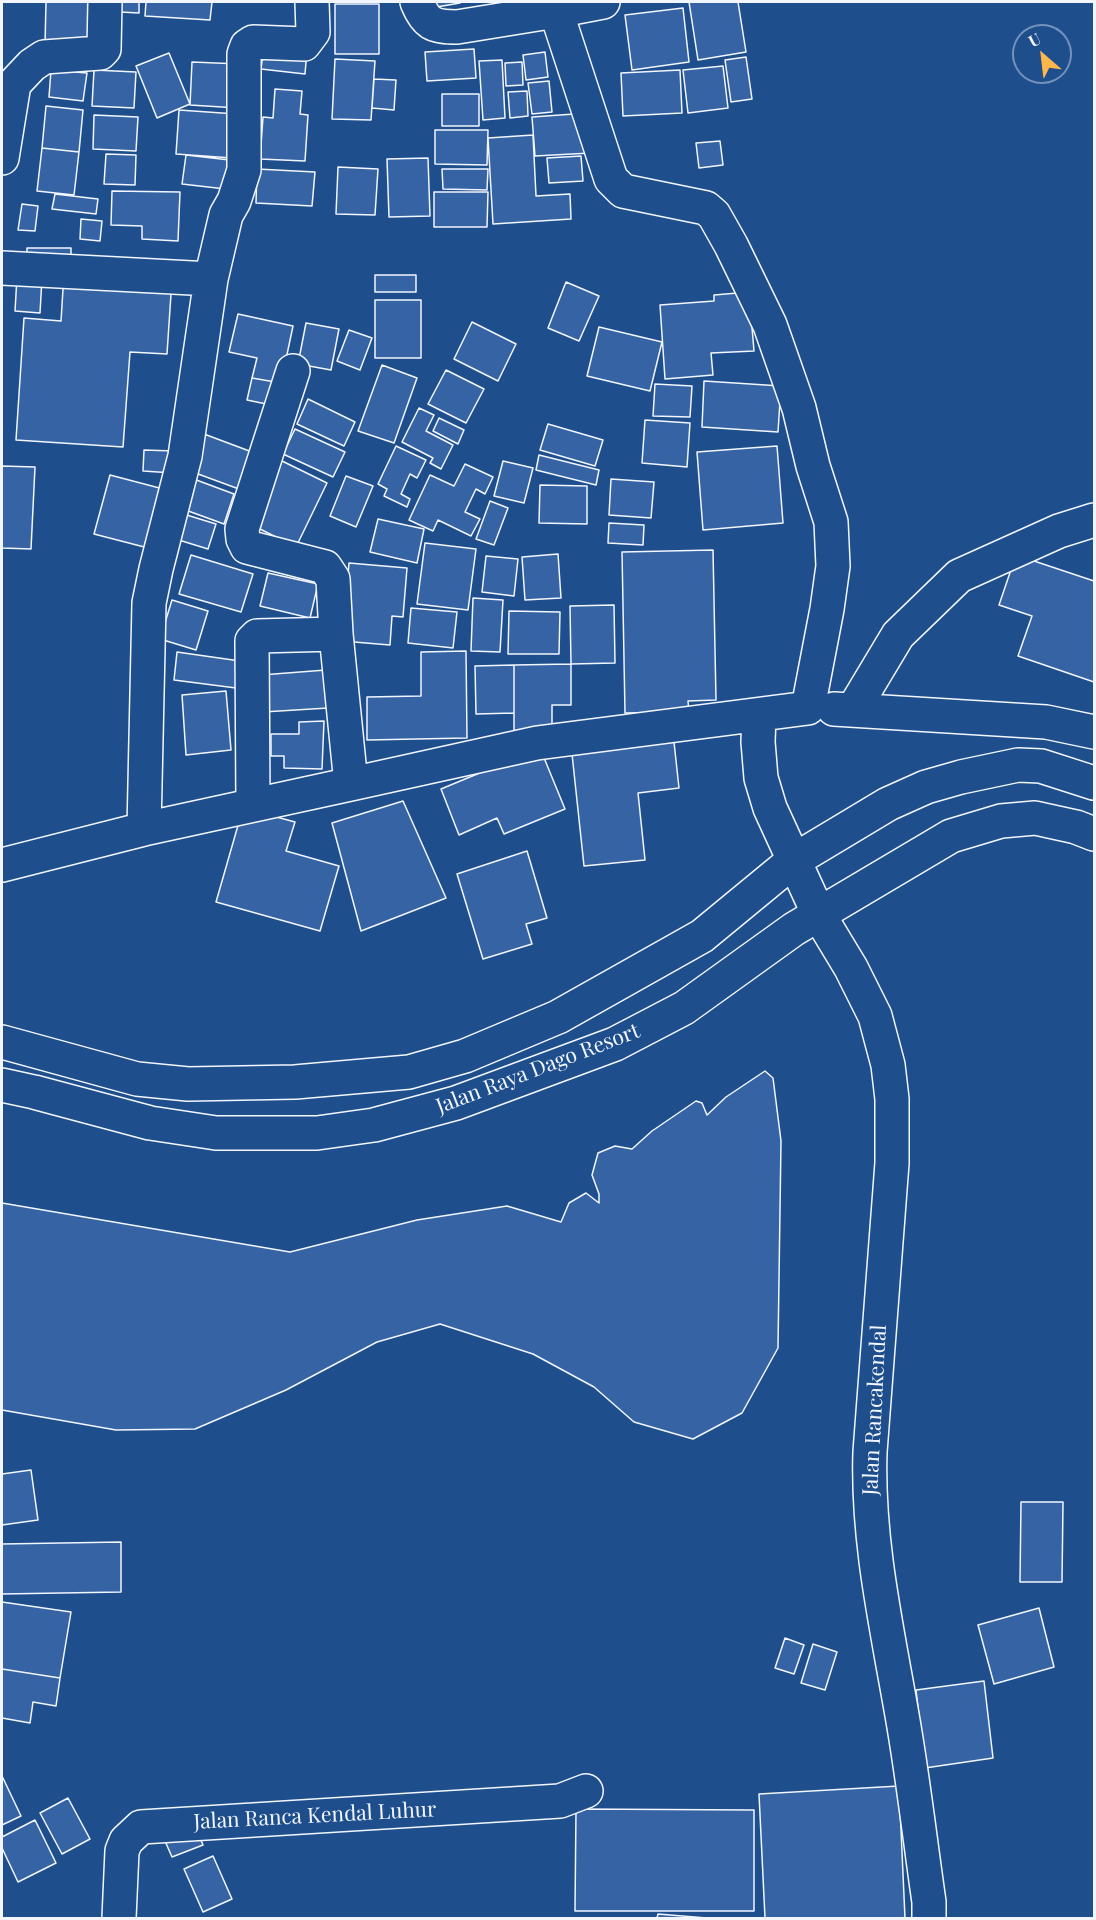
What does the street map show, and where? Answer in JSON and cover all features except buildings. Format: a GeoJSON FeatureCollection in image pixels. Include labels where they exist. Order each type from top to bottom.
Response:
{"type":"FeatureCollection","features":[{"type":"Feature","properties":{"kind":"street"},"geometry":{"type":"LineString","coordinates":[[2,158],[14,84],[32,65],[44,57],[96,55],[104,50],[105,2]]}},
{"type":"Feature","properties":{"kind":"street"},"geometry":{"type":"LineString","coordinates":[[144,830],[149,603],[185,456],[211,279],[226,215],[234,201],[244,170],[244,54],[247,46],[253,42],[304,44],[313,32],[312,2]]}},
{"type":"Feature","properties":{"kind":"street"},"geometry":{"type":"LineString","coordinates":[[417,2],[422,13],[432,24],[441,27],[457,27],[603,2]]}},
{"type":"Feature","properties":{"kind":"street"},"geometry":{"type":"LineString","coordinates":[[556,11],[611,179],[623,191],[706,208],[714,215],[732,245],[774,336],[799,408],[813,466],[831,522],[833,567],[808,708]]}},
{"type":"Feature","properties":{"kind":"street"},"geometry":{"type":"LineString","coordinates":[[2,268],[211,279]]}},
{"type":"Feature","properties":{"kind":"street"},"geometry":{"type":"LineString","coordinates":[[293,371],[242,529],[243,539],[247,547],[325,567],[333,579],[336,634],[351,784]]}},
{"type":"Feature","properties":{"kind":"street"},"geometry":{"type":"LineString","coordinates":[[853,710],[898,635],[959,576],[1059,531],[1095,520]]}},
{"type":"Feature","properties":{"kind":"street"},"geometry":{"type":"LineString","coordinates":[[254,805],[252,641],[257,636],[336,634]]}},
{"type":"Feature","properties":{"kind":"street"},"geometry":{"type":"LineString","coordinates":[[2,865],[144,830],[537,743],[808,708],[1046,722],[1095,732]]}},
{"type":"Feature","properties":{"kind":"street","name":"Jalan Rancakendal"},"geometry":{"type":"LineString","coordinates":[[759,715],[758,742],[761,778],[770,808],[819,915],[851,968],[875,1016],[888,1065],[892,1099],[892,1163],[871,1441],[869,1499],[880,1594],[903,1718],[929,1902],[929,1918]]}},
{"type":"Feature","properties":{"kind":"street","name":"Jalan Raya Dago Resort"},"geometry":{"type":"LineString","coordinates":[[2,1042],[137,1079],[188,1084],[295,1082],[409,1072],[465,1056],[558,1017],[702,936],[793,861],[888,804],[926,787],[1018,765],[1041,766],[1095,783]]}},
{"type":"Feature","properties":{"kind":"street","name":"Jalan Raya Dago Resort"},"geometry":{"type":"LineString","coordinates":[[2,1085],[150,1124],[216,1133],[317,1132],[374,1125],[456,1103],[615,1044],[684,1008],[794,929],[951,836],[1001,821],[1035,818],[1076,827],[1095,834]]}},
{"type":"Feature","properties":{"kind":"street","name":"Jalan Ranca Kendal Luhur"},"geometry":{"type":"LineString","coordinates":[[120,1918],[122,1851],[126,1840],[141,1827],[560,1801],[586,1791]]}}]}
